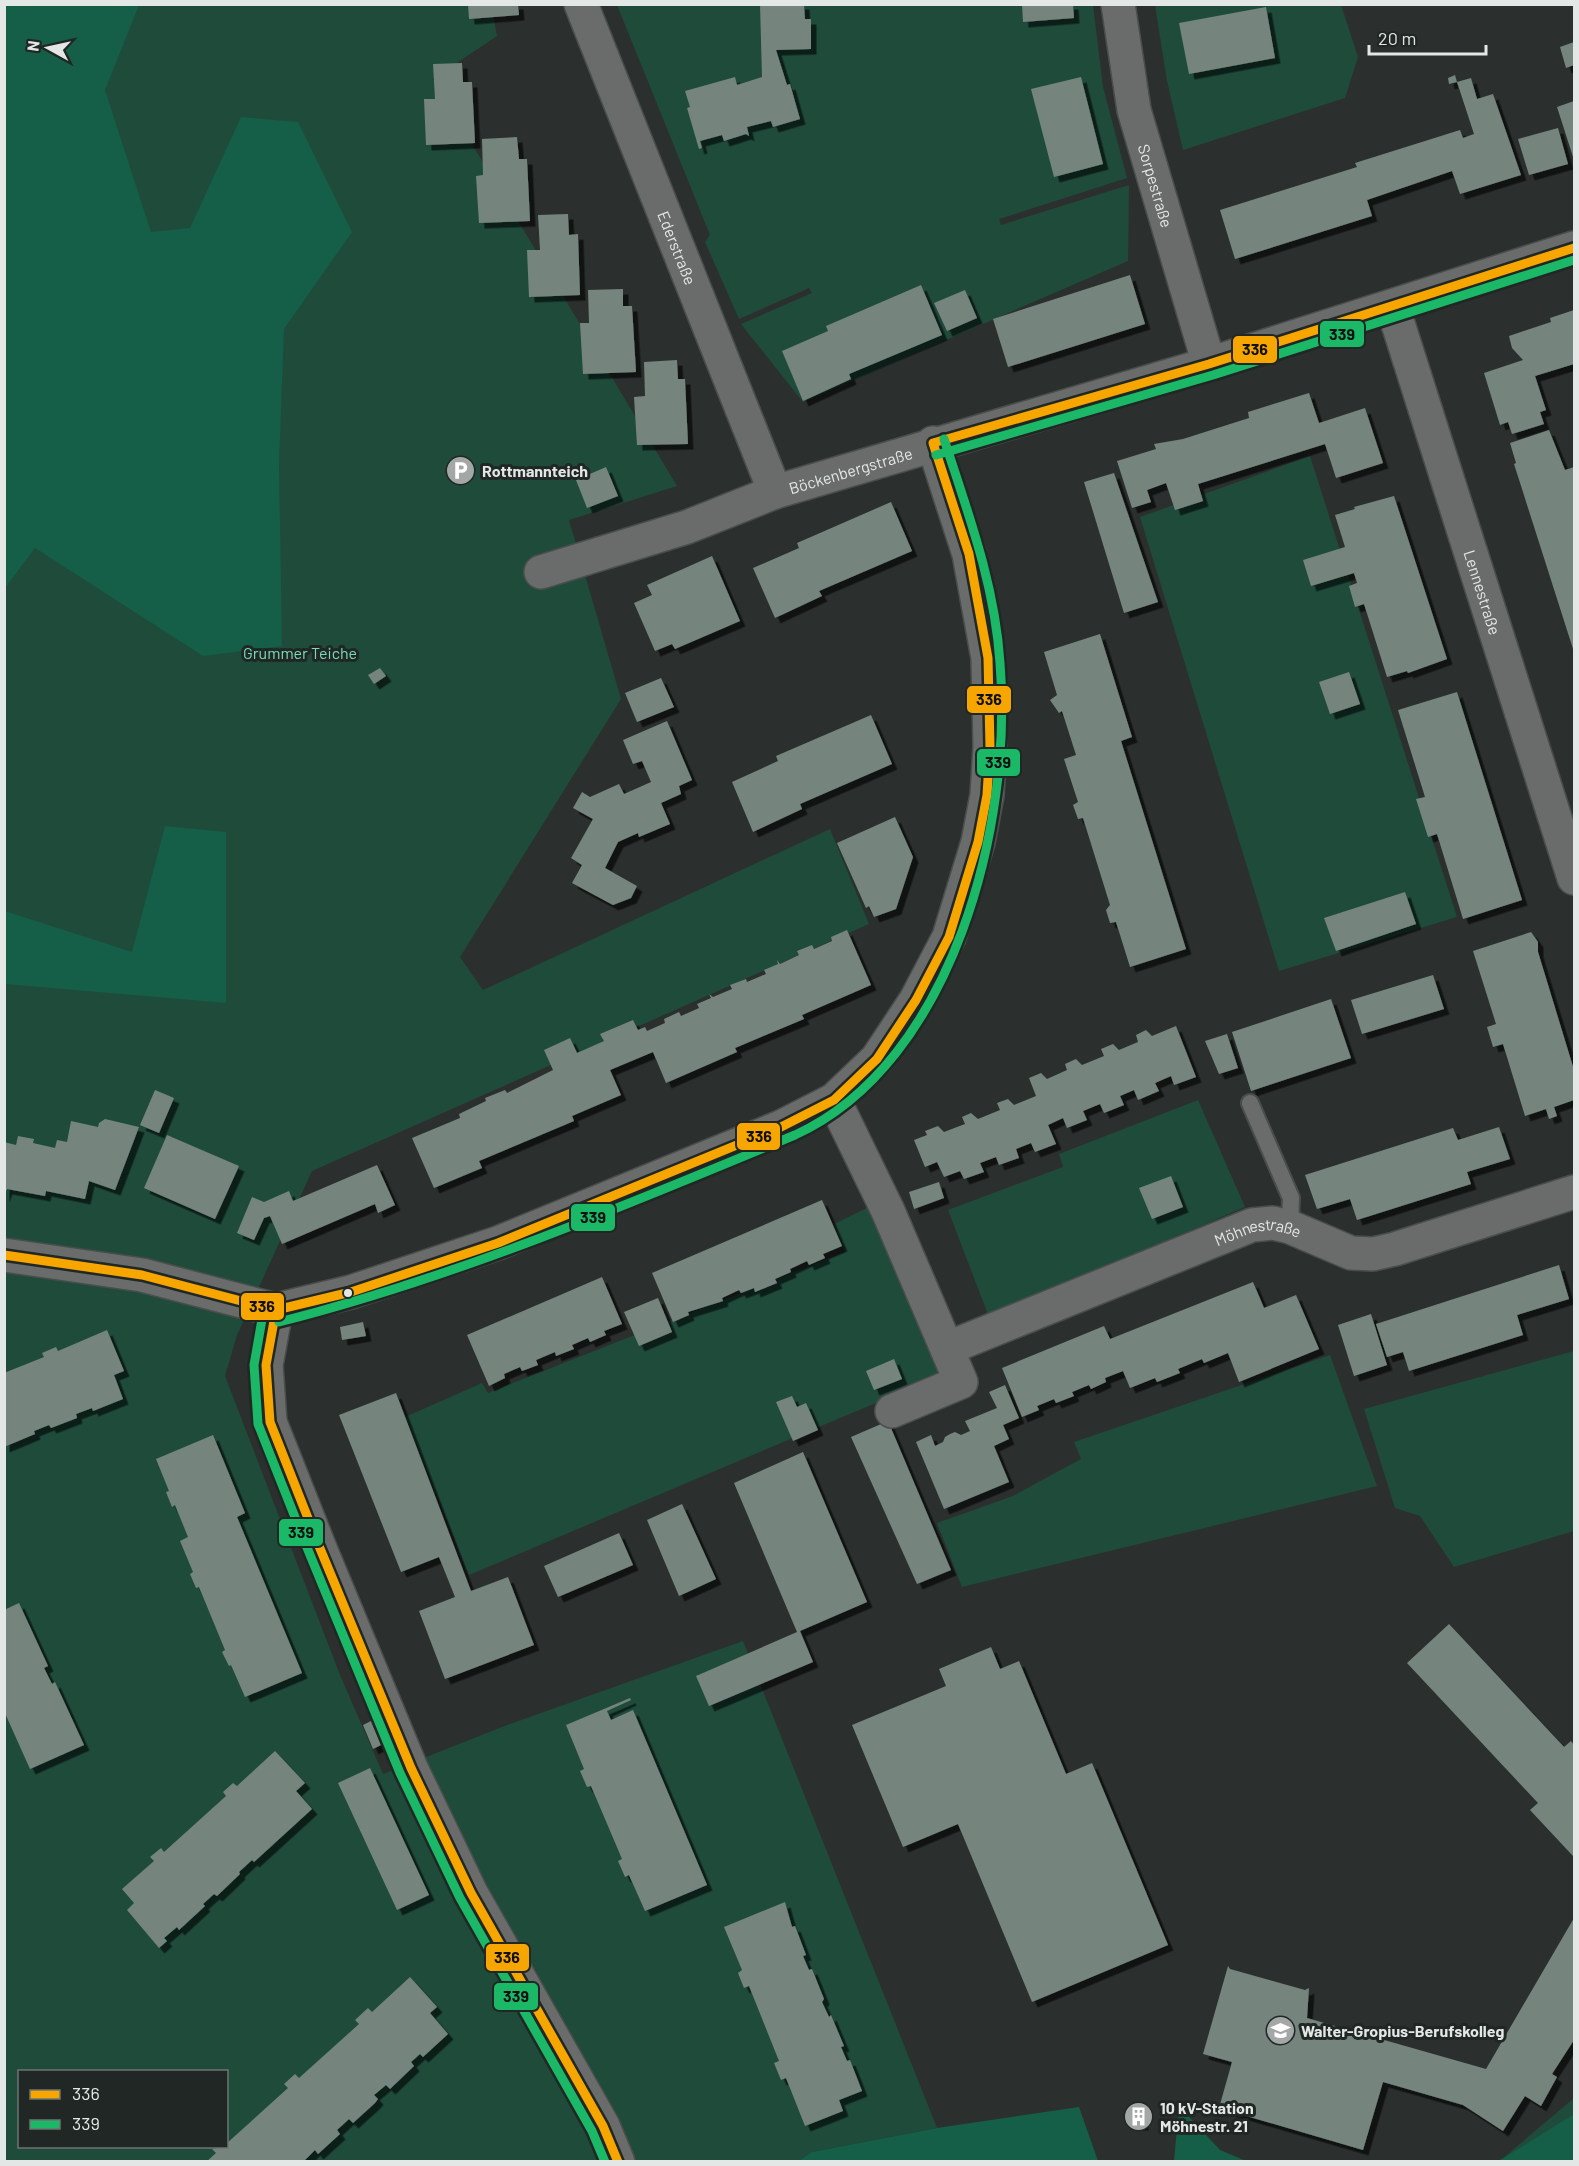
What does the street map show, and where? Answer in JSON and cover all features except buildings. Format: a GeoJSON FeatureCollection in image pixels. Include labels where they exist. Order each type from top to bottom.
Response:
{"type":"FeatureCollection","features":[{"type":"Feature","properties":{"kind":"street","name":"Ederstraße"},"geometry":{"type":"LineString","coordinates":[[580,4],[775,492]]}},
{"type":"Feature","properties":{"kind":"street","name":"Sorpestraße"},"geometry":{"type":"LineString","coordinates":[[1118,4],[1137,121],[1209,364]]}},
{"type":"Feature","properties":{"kind":"street","name":"Böckenbergstraße"},"geometry":{"type":"LineString","coordinates":[[541,572],[687,527],[775,492],[933,443],[1209,364],[1393,308],[1575,248]]}},
{"type":"Feature","properties":{"kind":"street","name":"Lennestraße"},"geometry":{"type":"LineString","coordinates":[[1393,308],[1575,878]]}},
{"type":"Feature","properties":{"kind":"street"},"geometry":{"type":"LineString","coordinates":[[4,1255],[142,1275],[276,1310],[351,1292],[498,1243],[781,1127],[834,1100],[877,1059],[916,1000],[949,937],[978,842],[987,795],[990,747],[988,658],[969,554],[933,443]]}},
{"type":"Feature","properties":{"kind":"street"},"geometry":{"type":"LineString","coordinates":[[834,1100],[888,1211],[961,1382],[892,1411]]}},
{"type":"Feature","properties":{"kind":"street","name":"Möhnestraße"},"geometry":{"type":"LineString","coordinates":[[948,1348],[1252,1225],[1273,1223],[1290,1227],[1351,1253],[1373,1254],[1575,1192]]}},
{"type":"Feature","properties":{"kind":"street"},"geometry":{"type":"LineString","coordinates":[[276,1310],[266,1365],[270,1422],[319,1546],[411,1768],[471,1893],[603,2126],[618,2162]]}},
{"type":"Feature","properties":{"kind":"lane"},"geometry":{"type":"LineString","coordinates":[[1250,1103],[1291,1198],[1290,1227]]}},
{"type":"Feature","properties":{"kind":"green space"},"geometry":{"type":"Polygon","coordinates":[[[5,4],[139,5],[105,90],[151,232],[190,228],[241,117],[298,122],[352,232],[284,329],[279,464],[282,646],[203,656],[35,548],[5,588],[5,4]]]}},
{"type":"Feature","properties":{"kind":"green space","name":"Grummer Teiche"},"geometry":{"type":"Polygon","coordinates":[[[5,5],[491,5],[497,36],[433,79],[677,486],[569,520],[621,699],[460,957],[483,990],[830,829],[869,924],[312,1171],[237,1335],[225,1376],[340,1675],[383,1774],[507,1725],[743,1641],[937,2128],[812,2152],[808,2162],[5,2161],[5,5]]]}},
{"type":"Feature","properties":{"kind":"green space"},"geometry":{"type":"Polygon","coordinates":[[[617,5],[1093,5],[1103,87],[1127,178],[999,219],[1001,225],[1129,185],[1128,261],[803,402],[741,324],[812,293],[809,288],[739,319],[705,242],[710,235],[617,5]]]}},
{"type":"Feature","properties":{"kind":"green space"},"geometry":{"type":"Polygon","coordinates":[[[1155,5],[1341,5],[1358,57],[1345,98],[1183,150],[1167,81],[1155,5]]]}},
{"type":"Feature","properties":{"kind":"green space"},"geometry":{"type":"Polygon","coordinates":[[[1310,456],[1457,917],[1279,971],[1140,517],[1310,456]]]}},
{"type":"Feature","properties":{"kind":"green space"},"geometry":{"type":"Polygon","coordinates":[[[165,826],[226,832],[226,1003],[5,984],[5,911],[132,952],[165,826]]]}},
{"type":"Feature","properties":{"kind":"green space"},"geometry":{"type":"Polygon","coordinates":[[[1198,1100],[1245,1207],[989,1317],[948,1210],[1063,1167],[1059,1154],[1198,1100]]]}},
{"type":"Feature","properties":{"kind":"green space"},"geometry":{"type":"Polygon","coordinates":[[[875,1204],[942,1375],[469,1575],[405,1417],[482,1383],[488,1393],[845,1252],[834,1224],[875,1204]]]}},
{"type":"Feature","properties":{"kind":"green space"},"geometry":{"type":"Polygon","coordinates":[[[1574,1351],[1574,1531],[1454,1567],[1420,1516],[1395,1508],[1364,1409],[1574,1351]]]}},
{"type":"Feature","properties":{"kind":"green space"},"geometry":{"type":"Polygon","coordinates":[[[1330,1355],[1377,1486],[962,1587],[937,1523],[1013,1496],[1081,1459],[1074,1442],[1330,1355]]]}},
{"type":"Feature","properties":{"kind":"green space"},"geometry":{"type":"Polygon","coordinates":[[[1574,2098],[1574,2161],[1497,2162],[1502,2159],[1574,2098]]]}},
{"type":"Feature","properties":{"kind":"green space"},"geometry":{"type":"Polygon","coordinates":[[[1179,2106],[1220,2150],[1246,2161],[1174,2161],[1179,2106]]]}},
{"type":"Feature","properties":{"kind":"green space"},"geometry":{"type":"Polygon","coordinates":[[[1079,2107],[1098,2161],[799,2161],[812,2152],[937,2128],[1079,2107]]]}},
{"type":"Feature","properties":{"kind":"green space"},"geometry":{"type":"Polygon","coordinates":[[[1574,2114],[1574,2161],[1497,2161],[1502,2159],[1574,2114]]]}},
{"type":"Feature","properties":{"kind":"transit line","name":"336"},"geometry":{"type":"LineString","coordinates":[[933,443],[1209,364],[1574,248]]}},
{"type":"Feature","properties":{"kind":"transit line","name":"339"},"geometry":{"type":"LineString","coordinates":[[936,455],[1213,375],[1574,260]]}},
{"type":"Feature","properties":{"kind":"transit line","name":"339"},"geometry":{"type":"LineString","coordinates":[[279,1322],[411,1284],[476,1262],[604,1213],[795,1135],[850,1100],[896,1053],[933,996],[962,932],[983,863],[996,794],[1001,726],[1000,663],[993,606],[971,522],[944,439]]}},
{"type":"Feature","properties":{"kind":"transit line","name":"336"},"geometry":{"type":"LineString","coordinates":[[4,1255],[142,1275],[276,1310],[351,1292],[498,1243],[781,1127],[834,1100],[877,1059],[916,1000],[949,937],[978,842],[987,795],[990,747],[988,658],[969,554],[933,443]]}},
{"type":"Feature","properties":{"kind":"transit line","name":"339"},"geometry":{"type":"LineString","coordinates":[[264,1308],[254,1365],[258,1424],[308,1550],[400,1773],[460,1898],[592,2131],[605,2162]]}},
{"type":"Feature","properties":{"kind":"transit line","name":"336"},"geometry":{"type":"LineString","coordinates":[[276,1310],[266,1365],[270,1422],[319,1546],[411,1768],[471,1893],[603,2126],[618,2162]]}},
{"type":"Feature","properties":{"kind":"place","name":"Rottmannteich"},"geometry":{"type":"Point","coordinates":[461,470]}},
{"type":"Feature","properties":{"kind":"place","name":"Walter-Gropius-Berufskolleg"},"geometry":{"type":"Point","coordinates":[1280,2030]}},
{"type":"Feature","properties":{"kind":"place","name":"10 kV-Station Möhnestr. 21"},"geometry":{"type":"Point","coordinates":[1139,2116]}}]}
